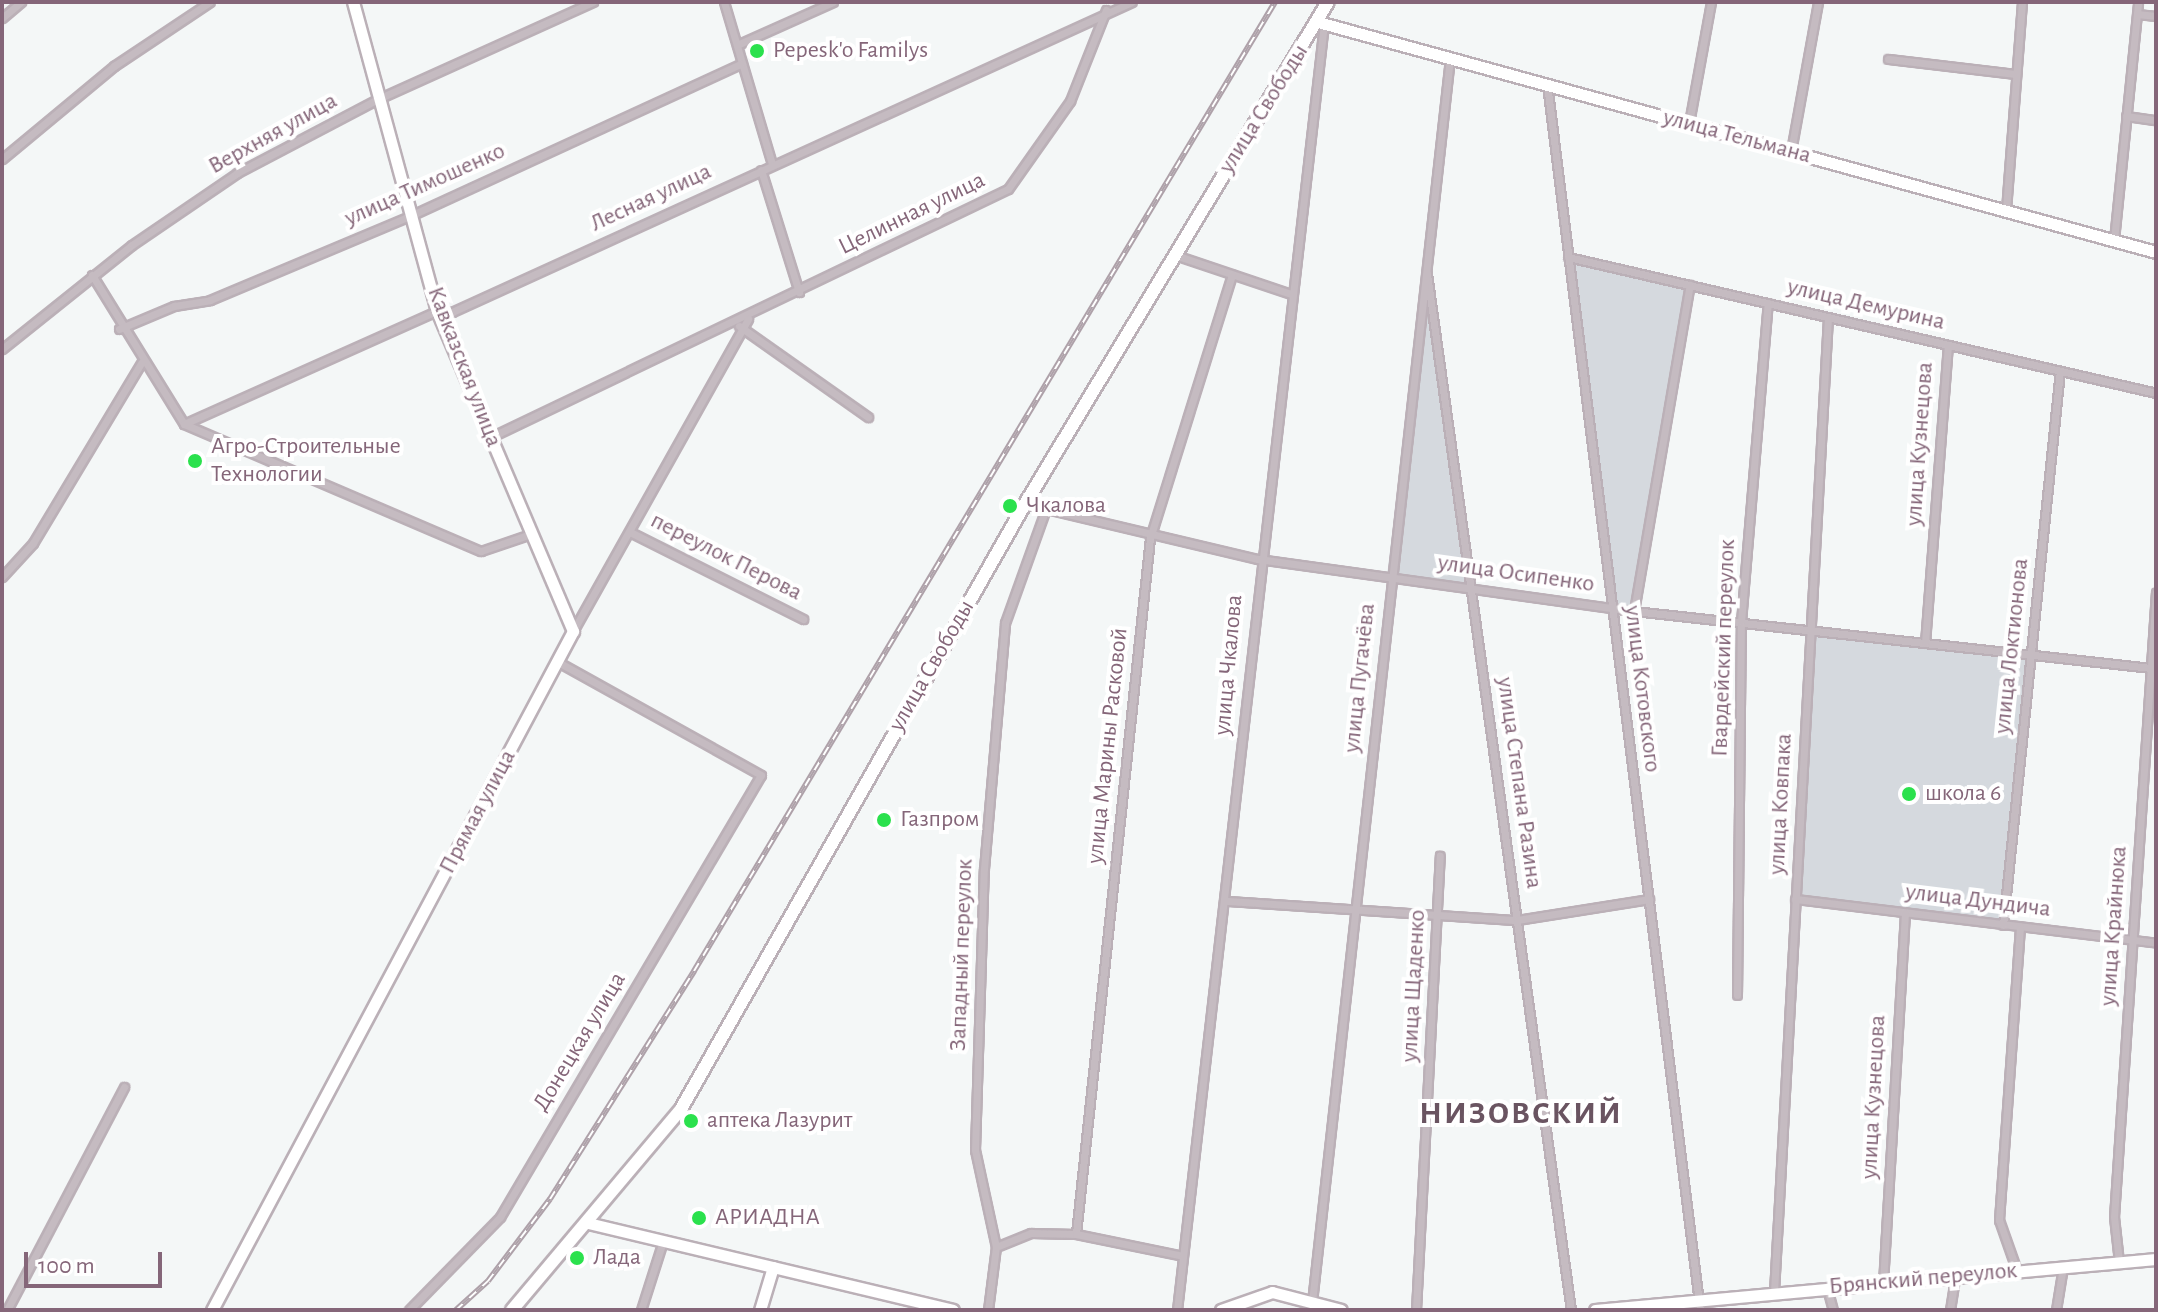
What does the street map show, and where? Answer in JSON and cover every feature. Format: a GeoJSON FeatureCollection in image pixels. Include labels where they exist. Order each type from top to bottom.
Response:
{"type":"FeatureCollection","features":[{"type":"Feature","properties":{"kind":"main road","name":"Кавказская улица"},"geometry":{"type":"LineString","coordinates":[[353,2],[437,311],[573,631]]}},
{"type":"Feature","properties":{"kind":"main road","name":"улица Свободы"},"geometry":{"type":"LineString","coordinates":[[512,1310],[681,1109],[1025,504],[1173,254],[1321,22],[1328,2]]}},
{"type":"Feature","properties":{"kind":"main road","name":"улица Тельмана"},"geometry":{"type":"LineString","coordinates":[[1321,22],[2156,252]]}},
{"type":"Feature","properties":{"kind":"main road","name":"Прямая улица"},"geometry":{"type":"LineString","coordinates":[[212,1310],[573,631]]}},
{"type":"Feature","properties":{"kind":"main road"},"geometry":{"type":"LineString","coordinates":[[588,1223],[773,1267],[902,1304],[953,1310]]}},
{"type":"Feature","properties":{"kind":"main road","name":"Брянский переулок"},"geometry":{"type":"LineString","coordinates":[[1595,1310],[1700,1304],[1774,1292],[2156,1259]]}},
{"type":"Feature","properties":{"kind":"main road"},"geometry":{"type":"LineString","coordinates":[[760,1310],[773,1267]]}},
{"type":"Feature","properties":{"kind":"main road"},"geometry":{"type":"LineString","coordinates":[[1221,1310],[1272,1292],[1341,1310]]}},
{"type":"Feature","properties":{"kind":"street"},"geometry":{"type":"LineString","coordinates":[[2,18],[21,2]]}},
{"type":"Feature","properties":{"kind":"street"},"geometry":{"type":"LineString","coordinates":[[2,159],[114,66],[210,2]]}},
{"type":"Feature","properties":{"kind":"street","name":"Верхняя улица"},"geometry":{"type":"LineString","coordinates":[[2,349],[92,275],[237,173],[378,99],[593,2]]}},
{"type":"Feature","properties":{"kind":"street"},"geometry":{"type":"LineString","coordinates":[[724,2],[772,164]]}},
{"type":"Feature","properties":{"kind":"street"},"geometry":{"type":"LineString","coordinates":[[737,45],[833,2]]}},
{"type":"Feature","properties":{"kind":"street","name":"Лесная улица"},"geometry":{"type":"LineString","coordinates":[[184,424],[437,311],[452,312],[1106,10],[1132,2]]}},
{"type":"Feature","properties":{"kind":"street"},"geometry":{"type":"LineString","coordinates":[[1689,123],[1711,2]]}},
{"type":"Feature","properties":{"kind":"street"},"geometry":{"type":"LineString","coordinates":[[1791,151],[1818,2]]}},
{"type":"Feature","properties":{"kind":"street"},"geometry":{"type":"LineString","coordinates":[[2006,210],[2022,2]]}},
{"type":"Feature","properties":{"kind":"street"},"geometry":{"type":"LineString","coordinates":[[2114,240],[2138,2]]}},
{"type":"Feature","properties":{"kind":"street","name":"Целинная улица"},"geometry":{"type":"LineString","coordinates":[[749,317],[1008,189],[1070,101],[1106,10]]}},
{"type":"Feature","properties":{"kind":"street"},"geometry":{"type":"LineString","coordinates":[[2137,14],[2156,16]]}},
{"type":"Feature","properties":{"kind":"street","name":"улица Чкалова"},"geometry":{"type":"LineString","coordinates":[[1177,1310],[1228,901],[1258,559],[1321,22]]}},
{"type":"Feature","properties":{"kind":"street","name":"улица Пугачёва"},"geometry":{"type":"LineString","coordinates":[[1312,1302],[1425,261],[1450,58]]}},
{"type":"Feature","properties":{"kind":"street"},"geometry":{"type":"LineString","coordinates":[[1888,59],[2016,74]]}},
{"type":"Feature","properties":{"kind":"street","name":"улица Тимошенко"},"geometry":{"type":"LineString","coordinates":[[119,329],[174,306],[210,300],[412,215],[742,63]]}},
{"type":"Feature","properties":{"kind":"street","name":"улица Котовского"},"geometry":{"type":"LineString","coordinates":[[1547,84],[1700,1304]]}},
{"type":"Feature","properties":{"kind":"street"},"geometry":{"type":"LineString","coordinates":[[2126,116],[2156,120]]}},
{"type":"Feature","properties":{"kind":"street"},"geometry":{"type":"LineString","coordinates":[[761,170],[799,292]]}},
{"type":"Feature","properties":{"kind":"street"},"geometry":{"type":"LineString","coordinates":[[1173,254],[1291,294]]}},
{"type":"Feature","properties":{"kind":"street","name":"улица Демурина"},"geometry":{"type":"LineString","coordinates":[[1568,257],[2156,393]]}},
{"type":"Feature","properties":{"kind":"street","name":"улица Степана Разина"},"geometry":{"type":"LineString","coordinates":[[1425,261],[1571,1310]]}},
{"type":"Feature","properties":{"kind":"street","name":"улица Марины Расковой"},"geometry":{"type":"LineString","coordinates":[[1076,1234],[1150,538],[1232,274]]}},
{"type":"Feature","properties":{"kind":"street"},"geometry":{"type":"LineString","coordinates":[[92,275],[119,329],[184,424],[481,551],[531,534]]}},
{"type":"Feature","properties":{"kind":"street","name":"улица Котовского"},"geometry":{"type":"LineString","coordinates":[[1634,611],[1690,285]]}},
{"type":"Feature","properties":{"kind":"street","name":"Гвардейский переулок"},"geometry":{"type":"LineString","coordinates":[[1737,995],[1741,622],[1768,303]]}},
{"type":"Feature","properties":{"kind":"street","name":"Прямая улица"},"geometry":{"type":"LineString","coordinates":[[573,631],[630,532],[740,326],[749,317]]}},
{"type":"Feature","properties":{"kind":"street","name":"улица Ковпака"},"geometry":{"type":"LineString","coordinates":[[1774,1292],[1828,317]]}},
{"type":"Feature","properties":{"kind":"street"},"geometry":{"type":"LineString","coordinates":[[491,437],[740,326],[868,417]]}},
{"type":"Feature","properties":{"kind":"street","name":"улица Кузнецова"},"geometry":{"type":"LineString","coordinates":[[1925,643],[1948,345]]}},
{"type":"Feature","properties":{"kind":"street"},"geometry":{"type":"LineString","coordinates":[[2,577],[33,543],[141,363]]}},
{"type":"Feature","properties":{"kind":"street","name":"улица Локтионова"},"geometry":{"type":"LineString","coordinates":[[2003,925],[2060,371]]}},
{"type":"Feature","properties":{"kind":"street","name":"улица Осипенко"},"geometry":{"type":"LineString","coordinates":[[1025,504],[1150,538],[1258,559],[1634,611],[2151,668]]}},
{"type":"Feature","properties":{"kind":"street","name":"Западный переулок"},"geometry":{"type":"LineString","coordinates":[[988,1310],[996,1247],[975,1150],[984,869],[1005,623],[1045,511]]}},
{"type":"Feature","properties":{"kind":"street","name":"переулок Перова"},"geometry":{"type":"LineString","coordinates":[[630,532],[803,619]]}},
{"type":"Feature","properties":{"kind":"street","name":"улица Крайнюка"},"geometry":{"type":"LineString","coordinates":[[2119,1262],[2114,1217],[2156,592]]}},
{"type":"Feature","properties":{"kind":"street","name":"Донецкая улица"},"geometry":{"type":"LineString","coordinates":[[409,1310],[500,1217],[761,775],[558,662]]}},
{"type":"Feature","properties":{"kind":"street","name":"улица Щаденко"},"geometry":{"type":"LineString","coordinates":[[1416,1310],[1440,856]]}},
{"type":"Feature","properties":{"kind":"street"},"geometry":{"type":"LineString","coordinates":[[1228,901],[1517,920],[1649,899]]}},
{"type":"Feature","properties":{"kind":"street","name":"улица Дундича"},"geometry":{"type":"LineString","coordinates":[[1795,899],[2156,943]]}},
{"type":"Feature","properties":{"kind":"street","name":"улица Кузнецова"},"geometry":{"type":"LineString","coordinates":[[1883,1283],[1905,913]]}},
{"type":"Feature","properties":{"kind":"street"},"geometry":{"type":"LineString","coordinates":[[2017,1271],[1999,1220],[2020,927]]}},
{"type":"Feature","properties":{"kind":"street"},"geometry":{"type":"LineString","coordinates":[[7,1310],[124,1087]]}},
{"type":"Feature","properties":{"kind":"street"},"geometry":{"type":"LineString","coordinates":[[996,1247],[1031,1233],[1076,1234],[1183,1256]]}},
{"type":"Feature","properties":{"kind":"street"},"geometry":{"type":"LineString","coordinates":[[641,1310],[663,1241]]}},
{"type":"Feature","properties":{"kind":"street"},"geometry":{"type":"LineString","coordinates":[[2056,1310],[2063,1267]]}},
{"type":"Feature","properties":{"kind":"street"},"geometry":{"type":"LineString","coordinates":[[1950,1310],[1955,1277]]}},
{"type":"Feature","properties":{"kind":"street"},"geometry":{"type":"LineString","coordinates":[[1827,1288],[1833,1310]]}},
{"type":"Feature","properties":{"kind":"shaded area"},"geometry":{"type":"Polygon","coordinates":[[[1568,257],[1690,285],[1634,611],[1612,607],[1568,257]]]}},
{"type":"Feature","properties":{"kind":"shaded area"},"geometry":{"type":"Polygon","coordinates":[[[1425,261],[1472,587],[1387,576],[1425,261]]]}},
{"type":"Feature","properties":{"kind":"shaded area","name":"школа 6"},"geometry":{"type":"Polygon","coordinates":[[[1810,630],[2031,655],[2003,925],[1795,899],[1810,630]]]}},
{"type":"Feature","properties":{"kind":"railway"},"geometry":{"type":"LineString","coordinates":[[456,1310],[488,1281],[550,1199],[694,971],[1275,2]]}},
{"type":"Feature","properties":{"kind":"place","name":"Pepesk'o Familys"},"geometry":{"type":"Point","coordinates":[757,51]}},
{"type":"Feature","properties":{"kind":"place","name":"Агро-Строительные Технологии"},"geometry":{"type":"Point","coordinates":[195,461]}},
{"type":"Feature","properties":{"kind":"place","name":"Чкалова"},"geometry":{"type":"Point","coordinates":[1010,506]}},
{"type":"Feature","properties":{"kind":"place","name":"школа 6"},"geometry":{"type":"Point","coordinates":[1909,794]}},
{"type":"Feature","properties":{"kind":"place","name":"Газпром"},"geometry":{"type":"Point","coordinates":[884,820]}},
{"type":"Feature","properties":{"kind":"place","name":"аптека Лазурит"},"geometry":{"type":"Point","coordinates":[691,1121]}},
{"type":"Feature","properties":{"kind":"place","name":"АРИАДНА"},"geometry":{"type":"Point","coordinates":[699,1218]}},
{"type":"Feature","properties":{"kind":"place","name":"Лада"},"geometry":{"type":"Point","coordinates":[577,1258]}},
{"type":"Feature","properties":{"kind":"district","name":"НИЗОВСКИЙ"},"geometry":{"type":"Point","coordinates":[1521,1113]}}]}
